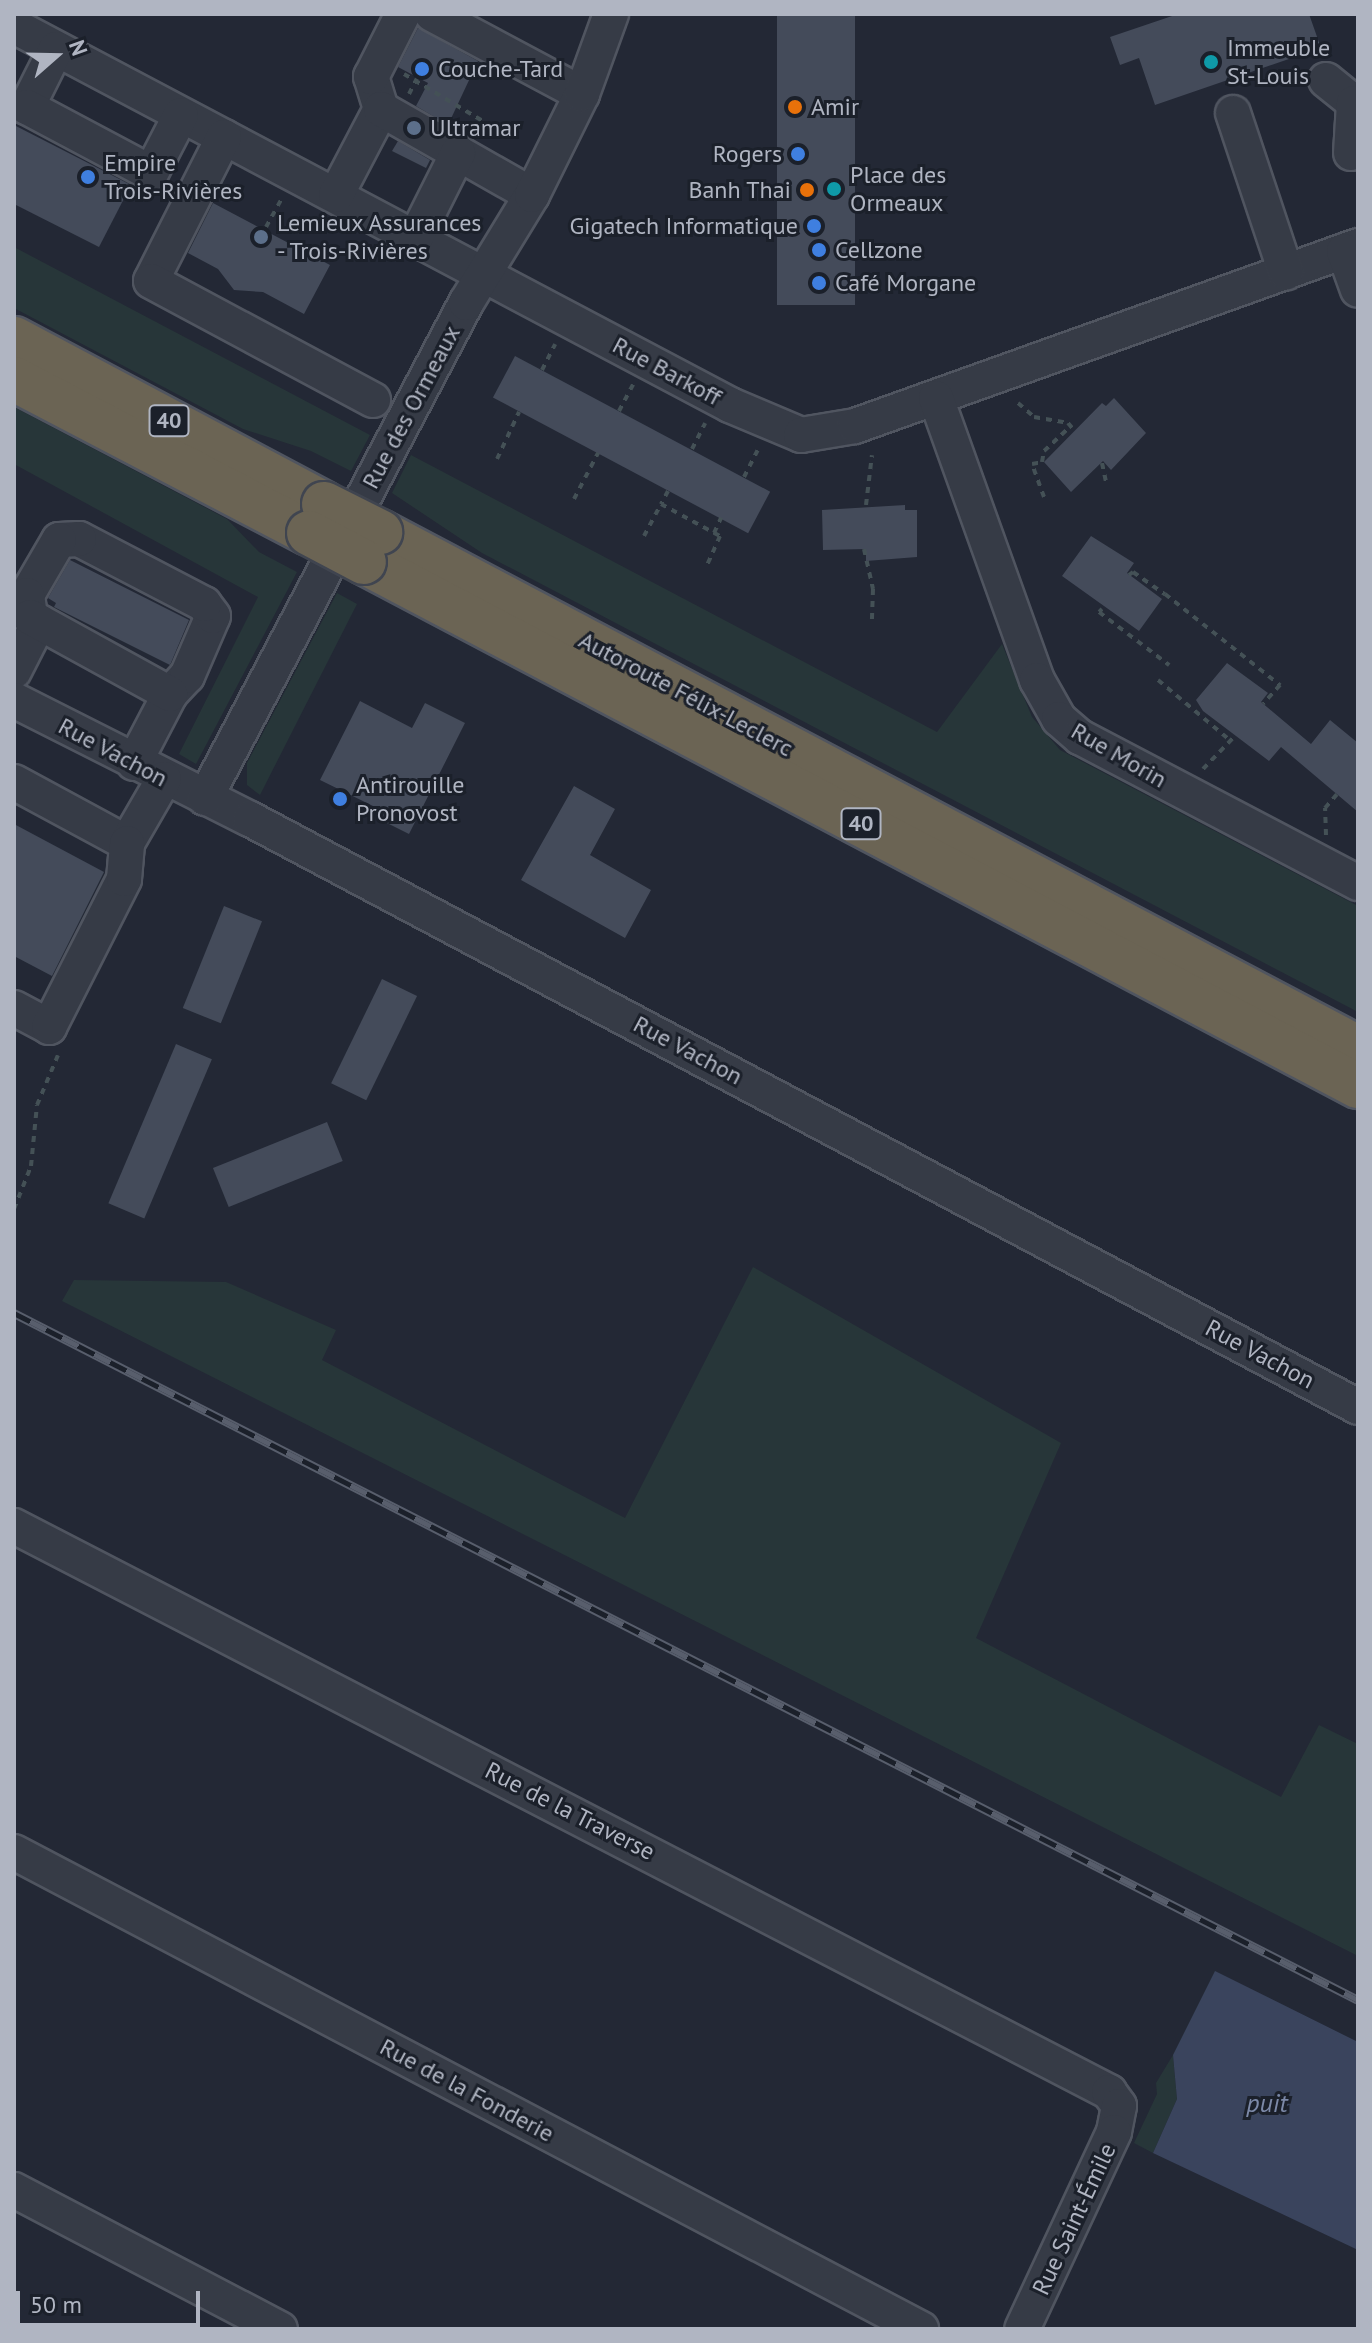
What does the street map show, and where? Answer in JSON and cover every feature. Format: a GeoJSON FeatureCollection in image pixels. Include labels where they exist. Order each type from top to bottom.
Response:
{"type":"FeatureCollection","features":[{"type":"Feature","properties":{"kind":"highway","name":"Autoroute Félix-Leclerc"},"geometry":{"type":"LineString","coordinates":[[14,339],[316,519]]}},
{"type":"Feature","properties":{"kind":"highway","name":"Autoroute Félix-Leclerc"},"geometry":{"type":"LineString","coordinates":[[14,379],[316,519],[1358,1048]]}},
{"type":"Feature","properties":{"kind":"highway","name":"Autoroute Félix-Leclerc"},"geometry":{"type":"LineString","coordinates":[[372,547],[1358,1086]]}},
{"type":"Feature","properties":{"kind":"street"},"geometry":{"type":"LineString","coordinates":[[403,14],[371,77],[381,109],[532,195]]}},
{"type":"Feature","properties":{"kind":"street"},"geometry":{"type":"LineString","coordinates":[[432,14],[582,94]]}},
{"type":"Feature","properties":{"kind":"street","name":"Rue des Ormeaux"},"geometry":{"type":"LineString","coordinates":[[205,798],[485,274],[532,195],[582,94],[605,16]]}},
{"type":"Feature","properties":{"kind":"street","name":"Rue Barkoff"},"geometry":{"type":"LineString","coordinates":[[14,26],[794,433],[826,434],[936,398],[1351,249]]}},
{"type":"Feature","properties":{"kind":"street"},"geometry":{"type":"LineString","coordinates":[[56,49],[27,107],[128,161],[151,173],[181,115]]}},
{"type":"Feature","properties":{"kind":"street"},"geometry":{"type":"LineString","coordinates":[[1326,80],[1354,103],[1351,153]]}},
{"type":"Feature","properties":{"kind":"street"},"geometry":{"type":"LineString","coordinates":[[336,195],[381,109]]}},
{"type":"Feature","properties":{"kind":"street"},"geometry":{"type":"LineString","coordinates":[[1233,113],[1286,272]]}},
{"type":"Feature","properties":{"kind":"street"},"geometry":{"type":"LineString","coordinates":[[224,137],[151,281],[373,400]]}},
{"type":"Feature","properties":{"kind":"street"},"geometry":{"type":"LineString","coordinates":[[416,237],[458,153]]}},
{"type":"Feature","properties":{"kind":"street"},"geometry":{"type":"LineString","coordinates":[[1351,249],[1358,290]]}},
{"type":"Feature","properties":{"kind":"street","name":"Rue Morin"},"geometry":{"type":"LineString","coordinates":[[936,398],[1037,680],[1059,719],[1089,742],[1358,883]]}},
{"type":"Feature","properties":{"kind":"street"},"geometry":{"type":"LineString","coordinates":[[134,763],[170,694],[187,676],[212,626],[211,611],[204,604],[69,537],[54,544],[27,595],[30,617],[170,694]]}},
{"type":"Feature","properties":{"kind":"street"},"geometry":{"type":"LineString","coordinates":[[14,671],[39,622]]}},
{"type":"Feature","properties":{"kind":"street","name":"Rue Vachon"},"geometry":{"type":"LineString","coordinates":[[14,700],[1358,1407]]}},
{"type":"Feature","properties":{"kind":"street"},"geometry":{"type":"LineString","coordinates":[[14,1008],[49,1027],[124,879],[127,843],[164,779]]}},
{"type":"Feature","properties":{"kind":"street"},"geometry":{"type":"LineString","coordinates":[[14,782],[127,843]]}},
{"type":"Feature","properties":{"kind":"street","name":"Rue de la Traverse"},"geometry":{"type":"LineString","coordinates":[[14,1526],[1100,2085],[1119,2106]]}},
{"type":"Feature","properties":{"kind":"street","name":"Rue de la Fonderie"},"geometry":{"type":"LineString","coordinates":[[14,1852],[921,2329]]}},
{"type":"Feature","properties":{"kind":"street","name":"Rue Saint-Émile"},"geometry":{"type":"LineString","coordinates":[[1022,2329],[1114,2132],[1119,2106]]}},
{"type":"Feature","properties":{"kind":"street"},"geometry":{"type":"LineString","coordinates":[[14,2190],[280,2329]]}},
{"type":"Feature","properties":{"kind":"path"},"geometry":{"type":"LineString","coordinates":[[402,73],[488,124]]}},
{"type":"Feature","properties":{"kind":"path"},"geometry":{"type":"LineString","coordinates":[[266,227],[282,196]]}},
{"type":"Feature","properties":{"kind":"path"},"geometry":{"type":"LineString","coordinates":[[542,370],[555,343]]}},
{"type":"Feature","properties":{"kind":"path"},"geometry":{"type":"LineString","coordinates":[[619,411],[633,385]]}},
{"type":"Feature","properties":{"kind":"path"},"geometry":{"type":"LineString","coordinates":[[1018,403],[1034,417],[1072,428],[1044,451],[1042,462],[1032,464],[1044,497]]}},
{"type":"Feature","properties":{"kind":"path"},"geometry":{"type":"LineString","coordinates":[[497,459],[519,412]]}},
{"type":"Feature","properties":{"kind":"path"},"geometry":{"type":"LineString","coordinates":[[692,449],[705,422]]}},
{"type":"Feature","properties":{"kind":"path"},"geometry":{"type":"LineString","coordinates":[[744,477],[758,450]]}},
{"type":"Feature","properties":{"kind":"path"},"geometry":{"type":"LineString","coordinates":[[574,499],[598,453]]}},
{"type":"Feature","properties":{"kind":"path"},"geometry":{"type":"LineString","coordinates":[[866,505],[872,455]]}},
{"type":"Feature","properties":{"kind":"path"},"geometry":{"type":"LineString","coordinates":[[1102,463],[1106,482]]}},
{"type":"Feature","properties":{"kind":"path"},"geometry":{"type":"LineString","coordinates":[[644,536],[668,491]]}},
{"type":"Feature","properties":{"kind":"path"},"geometry":{"type":"LineString","coordinates":[[661,504],[720,536],[706,568]]}},
{"type":"Feature","properties":{"kind":"path"},"geometry":{"type":"LineString","coordinates":[[714,533],[721,518]]}},
{"type":"Feature","properties":{"kind":"path"},"geometry":{"type":"LineString","coordinates":[[864,549],[873,589],[872,620]]}},
{"type":"Feature","properties":{"kind":"path"},"geometry":{"type":"LineString","coordinates":[[1129,575],[1133,572],[1165,594],[1280,685],[1263,704]]}},
{"type":"Feature","properties":{"kind":"path"},"geometry":{"type":"LineString","coordinates":[[1102,609],[1099,612],[1169,665]]}},
{"type":"Feature","properties":{"kind":"path"},"geometry":{"type":"LineString","coordinates":[[1158,680],[1232,739],[1211,766],[1194,773]]}},
{"type":"Feature","properties":{"kind":"path"},"geometry":{"type":"LineString","coordinates":[[1327,844],[1325,808],[1337,794]]}},
{"type":"Feature","properties":{"kind":"shaded area"},"geometry":{"type":"Polygon","coordinates":[[[14,247],[370,435],[351,471],[311,451],[243,429],[14,308],[14,247]]]}},
{"type":"Feature","properties":{"kind":"shaded area"},"geometry":{"type":"Polygon","coordinates":[[[14,407],[227,519],[259,552],[297,572],[196,764],[179,754],[258,597],[14,464],[14,407]]]}},
{"type":"Feature","properties":{"kind":"shaded area"},"geometry":{"type":"Polygon","coordinates":[[[411,455],[937,732],[1002,644],[1032,717],[1060,750],[1358,906],[1358,1012],[482,553],[392,493],[411,455]]]}},
{"type":"Feature","properties":{"kind":"shaded area"},"geometry":{"type":"Polygon","coordinates":[[[337,593],[357,604],[260,795],[247,785],[247,763],[337,593]]]}},
{"type":"Feature","properties":{"kind":"shaded area"},"geometry":{"type":"Polygon","coordinates":[[[753,1267],[1061,1443],[976,1638],[1281,1797],[1319,1725],[1358,1744],[1358,1956],[62,1301],[74,1280],[226,1282],[336,1330],[322,1360],[625,1518],[753,1267]]]}},
{"type":"Feature","properties":{"kind":"shaded area"},"geometry":{"type":"Polygon","coordinates":[[[1173,2055],[1177,2099],[1153,2153],[1134,2143],[1157,2094],[1156,2083],[1173,2055]]]}},
{"type":"Feature","properties":{"kind":"water","name":"puit"},"geometry":{"type":"Polygon","coordinates":[[[1215,1971],[1358,2042],[1358,2250],[1153,2153],[1177,2099],[1173,2055],[1215,1971]]]}},
{"type":"Feature","properties":{"kind":"building"},"geometry":{"type":"Polygon","coordinates":[[[777,14],[855,14],[855,305],[777,305],[777,14]]]}},
{"type":"Feature","properties":{"kind":"building","name":"Immeuble St-Louis"},"geometry":{"type":"Polygon","coordinates":[[[1178,14],[1309,14],[1321,48],[1155,105],[1139,58],[1120,65],[1110,37],[1178,14]]]}},
{"type":"Feature","properties":{"kind":"building"},"geometry":{"type":"Polygon","coordinates":[[[418,28],[478,61],[448,125],[416,106],[428,83],[398,67],[418,28]]]}},
{"type":"Feature","properties":{"kind":"building"},"geometry":{"type":"Polygon","coordinates":[[[14,125],[131,185],[99,247],[14,204],[14,125]]]}},
{"type":"Feature","properties":{"kind":"building"},"geometry":{"type":"Polygon","coordinates":[[[398,141],[430,160],[426,168],[392,151],[398,141]]]}},
{"type":"Feature","properties":{"kind":"building"},"geometry":{"type":"Polygon","coordinates":[[[213,203],[330,265],[304,314],[263,292],[234,290],[218,269],[188,253],[213,203]]]}},
{"type":"Feature","properties":{"kind":"building"},"geometry":{"type":"Polygon","coordinates":[[[515,356],[770,492],[748,533],[493,397],[515,356]]]}},
{"type":"Feature","properties":{"kind":"building"},"geometry":{"type":"Polygon","coordinates":[[[1114,398],[1146,433],[1111,470],[1103,461],[1071,492],[1044,462],[1102,403],[1106,406],[1114,398]]]}},
{"type":"Feature","properties":{"kind":"building"},"geometry":{"type":"Polygon","coordinates":[[[905,505],[905,510],[917,510],[917,557],[866,561],[866,549],[823,550],[822,510],[905,505]]]}},
{"type":"Feature","properties":{"kind":"building"},"geometry":{"type":"Polygon","coordinates":[[[1091,536],[1134,563],[1127,573],[1162,599],[1139,631],[1062,576],[1091,536]]]}},
{"type":"Feature","properties":{"kind":"building"},"geometry":{"type":"Polygon","coordinates":[[[70,560],[189,620],[170,665],[54,607],[56,603],[48,598],[70,560]]]}},
{"type":"Feature","properties":{"kind":"building"},"geometry":{"type":"Polygon","coordinates":[[[1227,663],[1268,693],[1261,702],[1311,744],[1330,720],[1358,743],[1358,812],[1281,747],[1269,761],[1203,711],[1196,700],[1227,663]]]}},
{"type":"Feature","properties":{"kind":"building"},"geometry":{"type":"Polygon","coordinates":[[[360,701],[412,728],[425,703],[465,723],[409,834],[369,814],[373,806],[320,780],[360,701]]]}},
{"type":"Feature","properties":{"kind":"building"},"geometry":{"type":"Polygon","coordinates":[[[574,786],[615,809],[590,855],[651,890],[625,938],[521,880],[574,786]]]}},
{"type":"Feature","properties":{"kind":"building"},"geometry":{"type":"Polygon","coordinates":[[[14,824],[104,872],[52,976],[14,956],[14,824]]]}},
{"type":"Feature","properties":{"kind":"building"},"geometry":{"type":"Polygon","coordinates":[[[224,906],[262,921],[221,1023],[183,1008],[224,906]]]}},
{"type":"Feature","properties":{"kind":"building"},"geometry":{"type":"Polygon","coordinates":[[[382,979],[417,996],[366,1100],[331,1083],[382,979]]]}},
{"type":"Feature","properties":{"kind":"building"},"geometry":{"type":"Polygon","coordinates":[[[176,1044],[212,1059],[144,1218],[108,1203],[176,1044]]]}},
{"type":"Feature","properties":{"kind":"building"},"geometry":{"type":"Polygon","coordinates":[[[327,1122],[343,1161],[229,1207],[213,1168],[327,1122]]]}},
{"type":"Feature","properties":{"kind":"railway"},"geometry":{"type":"LineString","coordinates":[[14,1313],[1358,2000]]}},
{"type":"Feature","properties":{"kind":"place","name":"Immeuble St-Louis"},"geometry":{"type":"Point","coordinates":[1211,62]}},
{"type":"Feature","properties":{"kind":"place","name":"Couche-Tard"},"geometry":{"type":"Point","coordinates":[422,69]}},
{"type":"Feature","properties":{"kind":"place","name":"Amir"},"geometry":{"type":"Point","coordinates":[795,107]}},
{"type":"Feature","properties":{"kind":"place","name":"Ultramar"},"geometry":{"type":"Point","coordinates":[414,128]}},
{"type":"Feature","properties":{"kind":"place","name":"Rogers"},"geometry":{"type":"Point","coordinates":[798,154]}},
{"type":"Feature","properties":{"kind":"place","name":"Empire Trois-Rivières"},"geometry":{"type":"Point","coordinates":[88,177]}},
{"type":"Feature","properties":{"kind":"place","name":"Place des Ormeaux"},"geometry":{"type":"Point","coordinates":[834,189]}},
{"type":"Feature","properties":{"kind":"place","name":"Banh Thai"},"geometry":{"type":"Point","coordinates":[807,190]}},
{"type":"Feature","properties":{"kind":"place","name":"Gigatech Informatique"},"geometry":{"type":"Point","coordinates":[814,226]}},
{"type":"Feature","properties":{"kind":"place","name":"Lemieux Assurances - Trois-Rivières"},"geometry":{"type":"Point","coordinates":[261,237]}},
{"type":"Feature","properties":{"kind":"place","name":"Cellzone"},"geometry":{"type":"Point","coordinates":[819,250]}},
{"type":"Feature","properties":{"kind":"place","name":"Café Morgane"},"geometry":{"type":"Point","coordinates":[819,283]}},
{"type":"Feature","properties":{"kind":"place","name":"Antirouille Pronovost"},"geometry":{"type":"Point","coordinates":[340,799]}}]}
